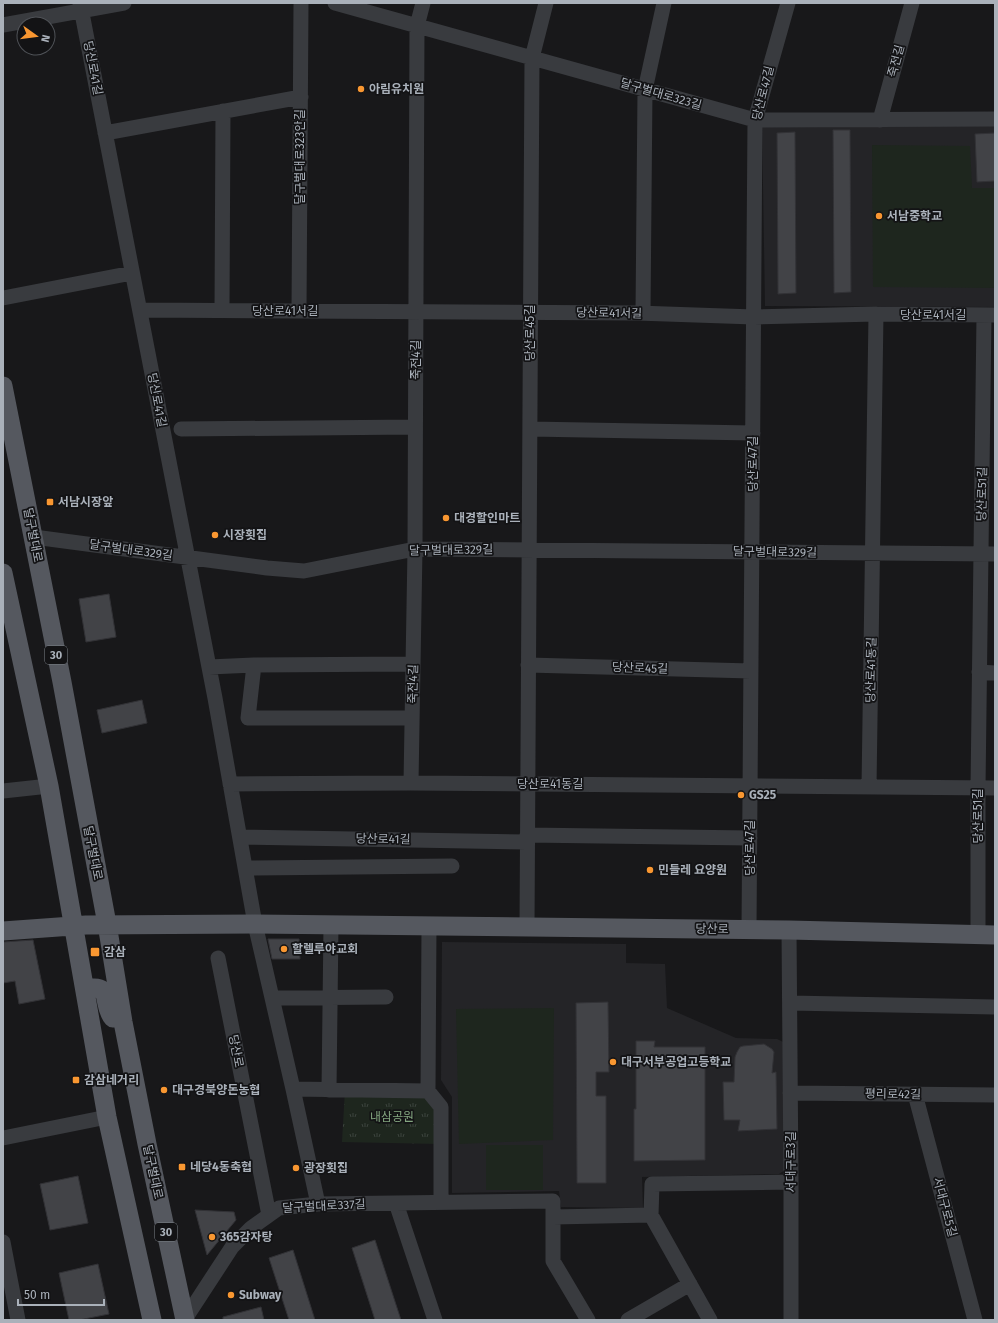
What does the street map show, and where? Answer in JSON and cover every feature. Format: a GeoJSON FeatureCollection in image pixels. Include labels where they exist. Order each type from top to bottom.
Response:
{"type":"FeatureCollection","features":[{"type":"Feature","properties":{"kind":"main road","name":"달구벌대로"},"geometry":{"type":"LineString","coordinates":[[3,386],[34,537],[107,924],[123,1022],[147,1144],[185,1319]]}},
{"type":"Feature","properties":{"kind":"main road"},"geometry":{"type":"LineString","coordinates":[[3,573],[49,786],[75,926],[107,1117],[152,1320]]}},
{"type":"Feature","properties":{"kind":"main road","name":"당산로"},"geometry":{"type":"LineString","coordinates":[[3,931],[107,924],[255,924],[749,929],[987,935]]}},
{"type":"Feature","properties":{"kind":"main road"},"geometry":{"type":"LineString","coordinates":[[86,990],[95,987],[101,989],[105,994],[109,1014],[114,1019],[123,1022]]}},
{"type":"Feature","properties":{"kind":"street"},"geometry":{"type":"LineString","coordinates":[[3,25],[81,7],[124,3]]}},
{"type":"Feature","properties":{"kind":"street","name":"달구벌대로323안길"},"geometry":{"type":"LineString","coordinates":[[299,311],[301,3]]}},
{"type":"Feature","properties":{"kind":"street","name":"달구벌대로323길"},"geometry":{"type":"LineString","coordinates":[[335,3],[755,120],[995,119]]}},
{"type":"Feature","properties":{"kind":"street","name":"죽전4길"},"geometry":{"type":"LineString","coordinates":[[411,783],[416,312],[417,26],[424,3]]}},
{"type":"Feature","properties":{"kind":"street","name":"당산로45길"},"geometry":{"type":"LineString","coordinates":[[527,927],[532,58],[546,3]]}},
{"type":"Feature","properties":{"kind":"street"},"geometry":{"type":"LineString","coordinates":[[643,313],[645,90],[664,3]]}},
{"type":"Feature","properties":{"kind":"street","name":"당산로47길"},"geometry":{"type":"LineString","coordinates":[[749,929],[755,120],[788,3]]}},
{"type":"Feature","properties":{"kind":"street","name":"죽전길"},"geometry":{"type":"LineString","coordinates":[[880,120],[912,3]]}},
{"type":"Feature","properties":{"kind":"street","name":"당산로41길"},"geometry":{"type":"LineString","coordinates":[[81,7],[215,698],[255,924]]}},
{"type":"Feature","properties":{"kind":"street"},"geometry":{"type":"LineString","coordinates":[[105,133],[301,97]]}},
{"type":"Feature","properties":{"kind":"street"},"geometry":{"type":"LineString","coordinates":[[222,310],[223,111]]}},
{"type":"Feature","properties":{"kind":"street"},"geometry":{"type":"LineString","coordinates":[[3,298],[132,273]]}},
{"type":"Feature","properties":{"kind":"street","name":"당산로41서길"},"geometry":{"type":"LineString","coordinates":[[140,310],[643,313],[754,317],[876,314],[990,315]]}},
{"type":"Feature","properties":{"kind":"street"},"geometry":{"type":"LineString","coordinates":[[873,553],[876,314]]}},
{"type":"Feature","properties":{"kind":"street","name":"당산로51길"},"geometry":{"type":"LineString","coordinates":[[987,935],[978,788],[979,672],[988,554],[990,315]]}},
{"type":"Feature","properties":{"kind":"street","name":"당산로41길"},"geometry":{"type":"LineString","coordinates":[[181,429],[415,427]]}},
{"type":"Feature","properties":{"kind":"street"},"geometry":{"type":"LineString","coordinates":[[530,429],[753,433]]}},
{"type":"Feature","properties":{"kind":"street","name":"달구벌대로329길"},"geometry":{"type":"LineString","coordinates":[[34,537],[267,568],[304,571],[414,549],[988,554]]}},
{"type":"Feature","properties":{"kind":"street","name":"당산로41동길"},"geometry":{"type":"LineString","coordinates":[[869,787],[873,553]]}},
{"type":"Feature","properties":{"kind":"street"},"geometry":{"type":"LineString","coordinates":[[209,667],[254,665],[413,664]]}},
{"type":"Feature","properties":{"kind":"street","name":"죽전4길"},"geometry":{"type":"LineString","coordinates":[[254,665],[248,718],[412,718]]}},
{"type":"Feature","properties":{"kind":"street","name":"당산로45길"},"geometry":{"type":"LineString","coordinates":[[528,665],[751,671]]}},
{"type":"Feature","properties":{"kind":"street"},"geometry":{"type":"LineString","coordinates":[[979,672],[995,673]]}},
{"type":"Feature","properties":{"kind":"street","name":"당산로41동길"},"geometry":{"type":"LineString","coordinates":[[230,784],[411,783],[995,788]]}},
{"type":"Feature","properties":{"kind":"street"},"geometry":{"type":"LineString","coordinates":[[3,791],[49,786]]}},
{"type":"Feature","properties":{"kind":"street","name":"당산로41길"},"geometry":{"type":"LineString","coordinates":[[240,837],[527,838]]}},
{"type":"Feature","properties":{"kind":"street"},"geometry":{"type":"LineString","coordinates":[[527,838],[750,838]]}},
{"type":"Feature","properties":{"kind":"street"},"geometry":{"type":"LineString","coordinates":[[245,868],[452,866]]}},
{"type":"Feature","properties":{"kind":"street"},"geometry":{"type":"LineString","coordinates":[[255,924],[318,1204]]}},
{"type":"Feature","properties":{"kind":"street"},"geometry":{"type":"LineString","coordinates":[[329,1090],[331,925]]}},
{"type":"Feature","properties":{"kind":"street"},"geometry":{"type":"LineString","coordinates":[[429,926],[428,1091],[441,1107],[442,1202]]}},
{"type":"Feature","properties":{"kind":"street","name":"서대구로3길"},"geometry":{"type":"LineString","coordinates":[[789,930],[791,1320]]}},
{"type":"Feature","properties":{"kind":"street","name":"당산로"},"geometry":{"type":"LineString","coordinates":[[218,958],[269,1215]]}},
{"type":"Feature","properties":{"kind":"street"},"geometry":{"type":"LineString","coordinates":[[272,998],[386,997]]}},
{"type":"Feature","properties":{"kind":"street"},"geometry":{"type":"LineString","coordinates":[[790,1003],[995,1007]]}},
{"type":"Feature","properties":{"kind":"street"},"geometry":{"type":"LineString","coordinates":[[293,1089],[428,1091]]}},
{"type":"Feature","properties":{"kind":"street","name":"평리로42길"},"geometry":{"type":"LineString","coordinates":[[790,1092],[995,1095]]}},
{"type":"Feature","properties":{"kind":"street","name":"서대구로5길"},"geometry":{"type":"LineString","coordinates":[[915,1094],[975,1320]]}},
{"type":"Feature","properties":{"kind":"street"},"geometry":{"type":"LineString","coordinates":[[3,1138],[107,1117]]}},
{"type":"Feature","properties":{"kind":"street"},"geometry":{"type":"LineString","coordinates":[[710,1320],[651,1215],[652,1184],[791,1182]]}},
{"type":"Feature","properties":{"kind":"street","name":"달구벌대로337길"},"geometry":{"type":"LineString","coordinates":[[185,1319],[232,1248],[251,1228],[279,1208],[318,1204],[554,1201],[553,1217]]}},
{"type":"Feature","properties":{"kind":"street"},"geometry":{"type":"LineString","coordinates":[[396,1203],[435,1320]]}},
{"type":"Feature","properties":{"kind":"street"},"geometry":{"type":"LineString","coordinates":[[588,1320],[553,1262],[553,1217],[651,1215]]}},
{"type":"Feature","properties":{"kind":"street"},"geometry":{"type":"LineString","coordinates":[[3,1242],[18,1320]]}},
{"type":"Feature","properties":{"kind":"street"},"geometry":{"type":"LineString","coordinates":[[628,1320],[690,1284]]}},
{"type":"Feature","properties":{"kind":"shaded area","name":"서남중학교"},"geometry":{"type":"Polygon","coordinates":[[[762,125],[995,125],[995,307],[765,306],[762,125]]]}},
{"type":"Feature","properties":{"kind":"shaded area","name":"대구서부공업고등학교"},"geometry":{"type":"Polygon","coordinates":[[[442,942],[626,944],[626,963],[665,964],[667,1008],[736,1038],[777,1039],[785,1043],[785,1170],[779,1174],[642,1177],[643,1208],[561,1207],[559,1191],[452,1193],[452,1097],[441,1080],[442,942]]]}},
{"type":"Feature","properties":{"kind":"green space"},"geometry":{"type":"Polygon","coordinates":[[[872,145],[970,146],[972,188],[995,188],[995,288],[873,287],[872,145]]]}},
{"type":"Feature","properties":{"kind":"green space"},"geometry":{"type":"Polygon","coordinates":[[[554,1008],[553,1140],[459,1144],[456,1009],[554,1008]]]}},
{"type":"Feature","properties":{"kind":"green space","name":"내삼공원"},"geometry":{"type":"Polygon","coordinates":[[[345,1090],[428,1091],[441,1107],[441,1144],[342,1142],[345,1090]]]}},
{"type":"Feature","properties":{"kind":"green space"},"geometry":{"type":"Polygon","coordinates":[[[486,1145],[543,1145],[543,1190],[486,1190],[486,1145]]]}},
{"type":"Feature","properties":{"kind":"building"},"geometry":{"type":"Polygon","coordinates":[[[833,130],[850,130],[851,292],[834,293],[833,130]]]}},
{"type":"Feature","properties":{"kind":"building"},"geometry":{"type":"Polygon","coordinates":[[[795,132],[796,293],[778,294],[777,133],[795,132]]]}},
{"type":"Feature","properties":{"kind":"building"},"geometry":{"type":"Polygon","coordinates":[[[995,133],[995,181],[977,182],[975,134],[995,133]]]}},
{"type":"Feature","properties":{"kind":"building"},"geometry":{"type":"Polygon","coordinates":[[[109,594],[116,637],[86,642],[79,599],[109,594]]]}},
{"type":"Feature","properties":{"kind":"building"},"geometry":{"type":"Polygon","coordinates":[[[142,700],[147,723],[102,733],[97,710],[142,700]]]}},
{"type":"Feature","properties":{"kind":"building","name":"할렐루야교회"},"geometry":{"type":"Polygon","coordinates":[[[268,939],[299,939],[300,959],[272,959],[268,939]]]}},
{"type":"Feature","properties":{"kind":"building"},"geometry":{"type":"Polygon","coordinates":[[[33,940],[45,999],[19,1004],[15,981],[3,983],[3,942],[33,940]]]}},
{"type":"Feature","properties":{"kind":"building"},"geometry":{"type":"Polygon","coordinates":[[[608,1002],[609,1072],[596,1072],[596,1096],[606,1096],[606,1183],[577,1183],[576,1003],[608,1002]]]}},
{"type":"Feature","properties":{"kind":"building"},"geometry":{"type":"Polygon","coordinates":[[[636,1041],[655,1041],[654,1047],[705,1047],[705,1160],[634,1161],[636,1041]]]}},
{"type":"Feature","properties":{"kind":"building"},"geometry":{"type":"Polygon","coordinates":[[[764,1044],[774,1052],[772,1073],[776,1072],[777,1129],[738,1131],[740,1120],[724,1120],[723,1082],[734,1082],[735,1057],[740,1047],[764,1044]]]}},
{"type":"Feature","properties":{"kind":"building"},"geometry":{"type":"Polygon","coordinates":[[[78,1176],[88,1223],[50,1230],[40,1184],[78,1176]]]}},
{"type":"Feature","properties":{"kind":"building","name":"365감자탕"},"geometry":{"type":"Polygon","coordinates":[[[195,1210],[234,1212],[236,1220],[207,1255],[195,1210]]]}},
{"type":"Feature","properties":{"kind":"building"},"geometry":{"type":"Polygon","coordinates":[[[375,1240],[401,1320],[375,1320],[352,1248],[375,1240]]]}},
{"type":"Feature","properties":{"kind":"building"},"geometry":{"type":"Polygon","coordinates":[[[293,1250],[315,1320],[289,1320],[269,1258],[293,1250]]]}},
{"type":"Feature","properties":{"kind":"building"},"geometry":{"type":"Polygon","coordinates":[[[98,1264],[109,1314],[79,1320],[69,1320],[59,1273],[98,1264]]]}},
{"type":"Feature","properties":{"kind":"building"},"geometry":{"type":"Polygon","coordinates":[[[261,1307],[264,1320],[223,1320],[223,1317],[261,1307]]]}},
{"type":"Feature","properties":{"kind":"place","name":"아림유치원"},"geometry":{"type":"Point","coordinates":[361,89]}},
{"type":"Feature","properties":{"kind":"place","name":"서남중학교"},"geometry":{"type":"Point","coordinates":[879,216]}},
{"type":"Feature","properties":{"kind":"place","name":"서남시장앞"},"geometry":{"type":"Point","coordinates":[50,502]}},
{"type":"Feature","properties":{"kind":"place","name":"대경할인마트"},"geometry":{"type":"Point","coordinates":[446,518]}},
{"type":"Feature","properties":{"kind":"place","name":"시장횟집"},"geometry":{"type":"Point","coordinates":[215,535]}},
{"type":"Feature","properties":{"kind":"place","name":"GS25"},"geometry":{"type":"Point","coordinates":[741,795]}},
{"type":"Feature","properties":{"kind":"place","name":"민들레 요양원"},"geometry":{"type":"Point","coordinates":[650,870]}},
{"type":"Feature","properties":{"kind":"place","name":"할렐루야교회"},"geometry":{"type":"Point","coordinates":[284,949]}},
{"type":"Feature","properties":{"kind":"place","name":"감삼"},"geometry":{"type":"Point","coordinates":[95,952]}},
{"type":"Feature","properties":{"kind":"place","name":"대구서부공업고등학교"},"geometry":{"type":"Point","coordinates":[613,1062]}},
{"type":"Feature","properties":{"kind":"place","name":"감삼네거리"},"geometry":{"type":"Point","coordinates":[76,1080]}},
{"type":"Feature","properties":{"kind":"place","name":"대구경북양돈농협"},"geometry":{"type":"Point","coordinates":[164,1090]}},
{"type":"Feature","properties":{"kind":"place","name":"네당4동축협"},"geometry":{"type":"Point","coordinates":[182,1167]}},
{"type":"Feature","properties":{"kind":"place","name":"광장횟집"},"geometry":{"type":"Point","coordinates":[296,1168]}},
{"type":"Feature","properties":{"kind":"place","name":"365감자탕"},"geometry":{"type":"Point","coordinates":[212,1237]}},
{"type":"Feature","properties":{"kind":"place","name":"Subway"},"geometry":{"type":"Point","coordinates":[231,1295]}}]}
